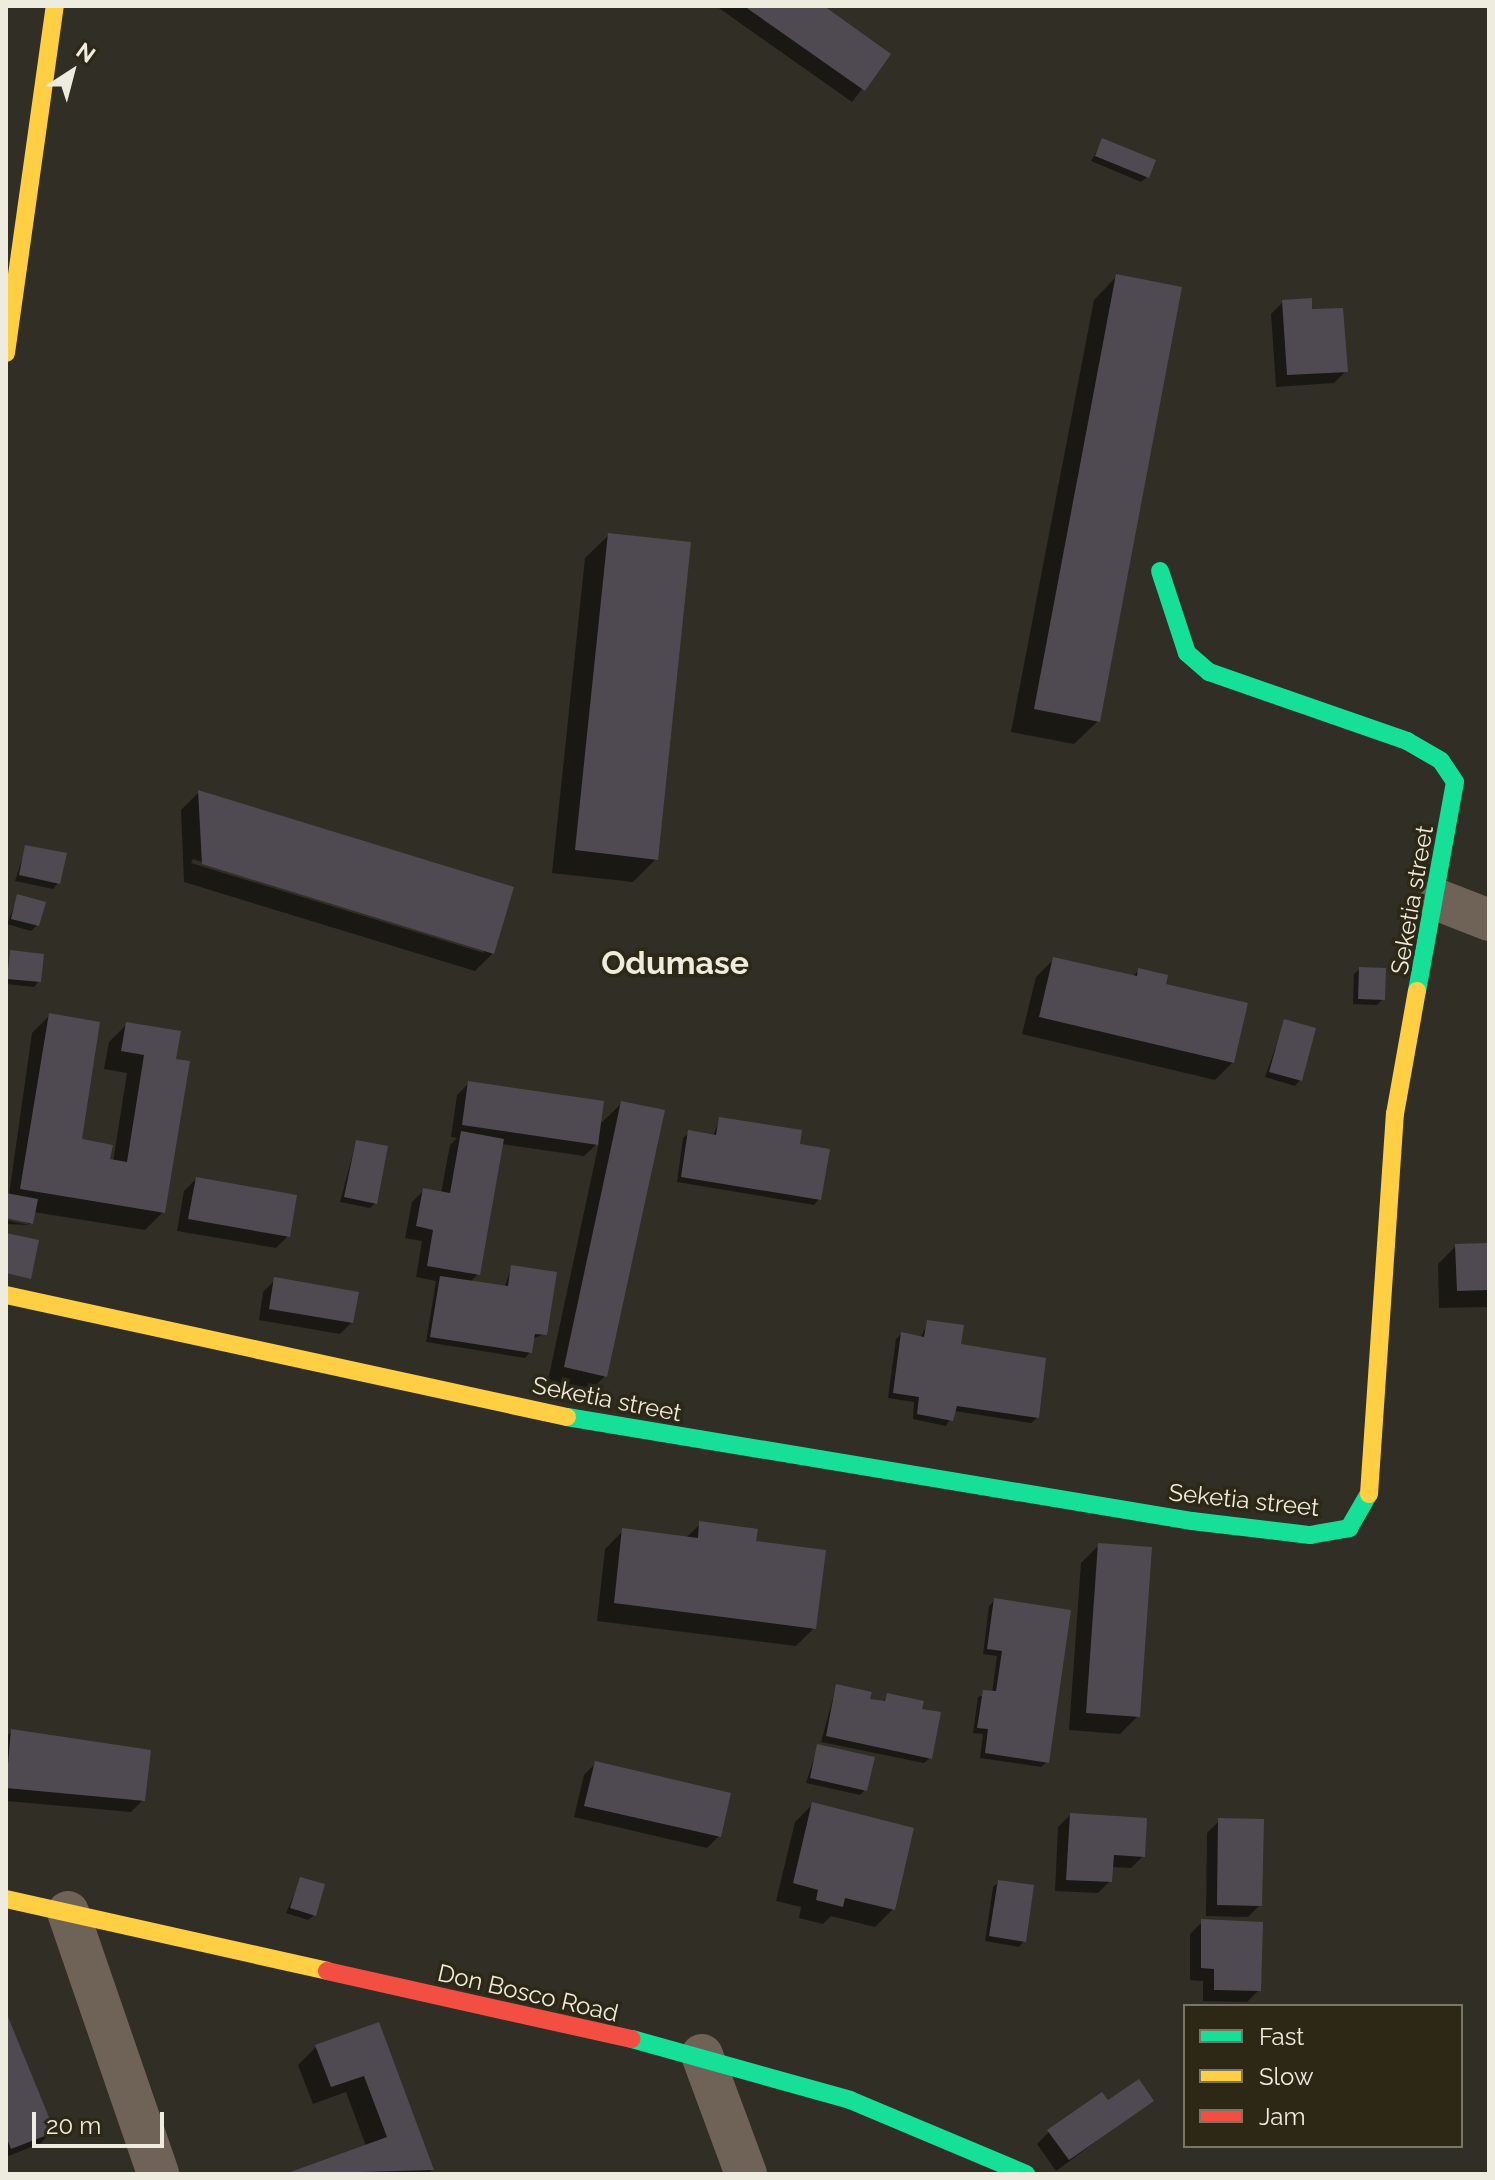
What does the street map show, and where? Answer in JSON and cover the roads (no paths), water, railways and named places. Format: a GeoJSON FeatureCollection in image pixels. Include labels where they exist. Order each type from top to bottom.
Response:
{"type":"FeatureCollection","features":[{"type":"Feature","properties":{"kind":"street"},"geometry":{"type":"LineString","coordinates":[[6,353],[15,231],[55,6]]}},
{"type":"Feature","properties":{"kind":"street","name":"Seketia street"},"geometry":{"type":"LineString","coordinates":[[6,1295],[617,1428],[1192,1521],[1310,1535],[1349,1528],[1369,1501],[1395,1114],[1438,900],[1455,782],[1441,761],[1407,741],[1209,672],[1187,653],[1160,571]]}},
{"type":"Feature","properties":{"kind":"street"},"geometry":{"type":"LineString","coordinates":[[1438,900],[1489,920]]}},
{"type":"Feature","properties":{"kind":"street","name":"Don Bosco Road"},"geometry":{"type":"LineString","coordinates":[[6,1899],[237,1947],[555,2026],[702,2055],[850,2100],[1026,2174]]}},
{"type":"Feature","properties":{"kind":"street"},"geometry":{"type":"LineString","coordinates":[[68,1912],[158,2174]]}},
{"type":"Feature","properties":{"kind":"street"},"geometry":{"type":"LineString","coordinates":[[702,2055],[746,2174]]}},
{"type":"Feature","properties":{"kind":"district","name":"Odumase"},"geometry":{"type":"Point","coordinates":[675,963]}}]}
